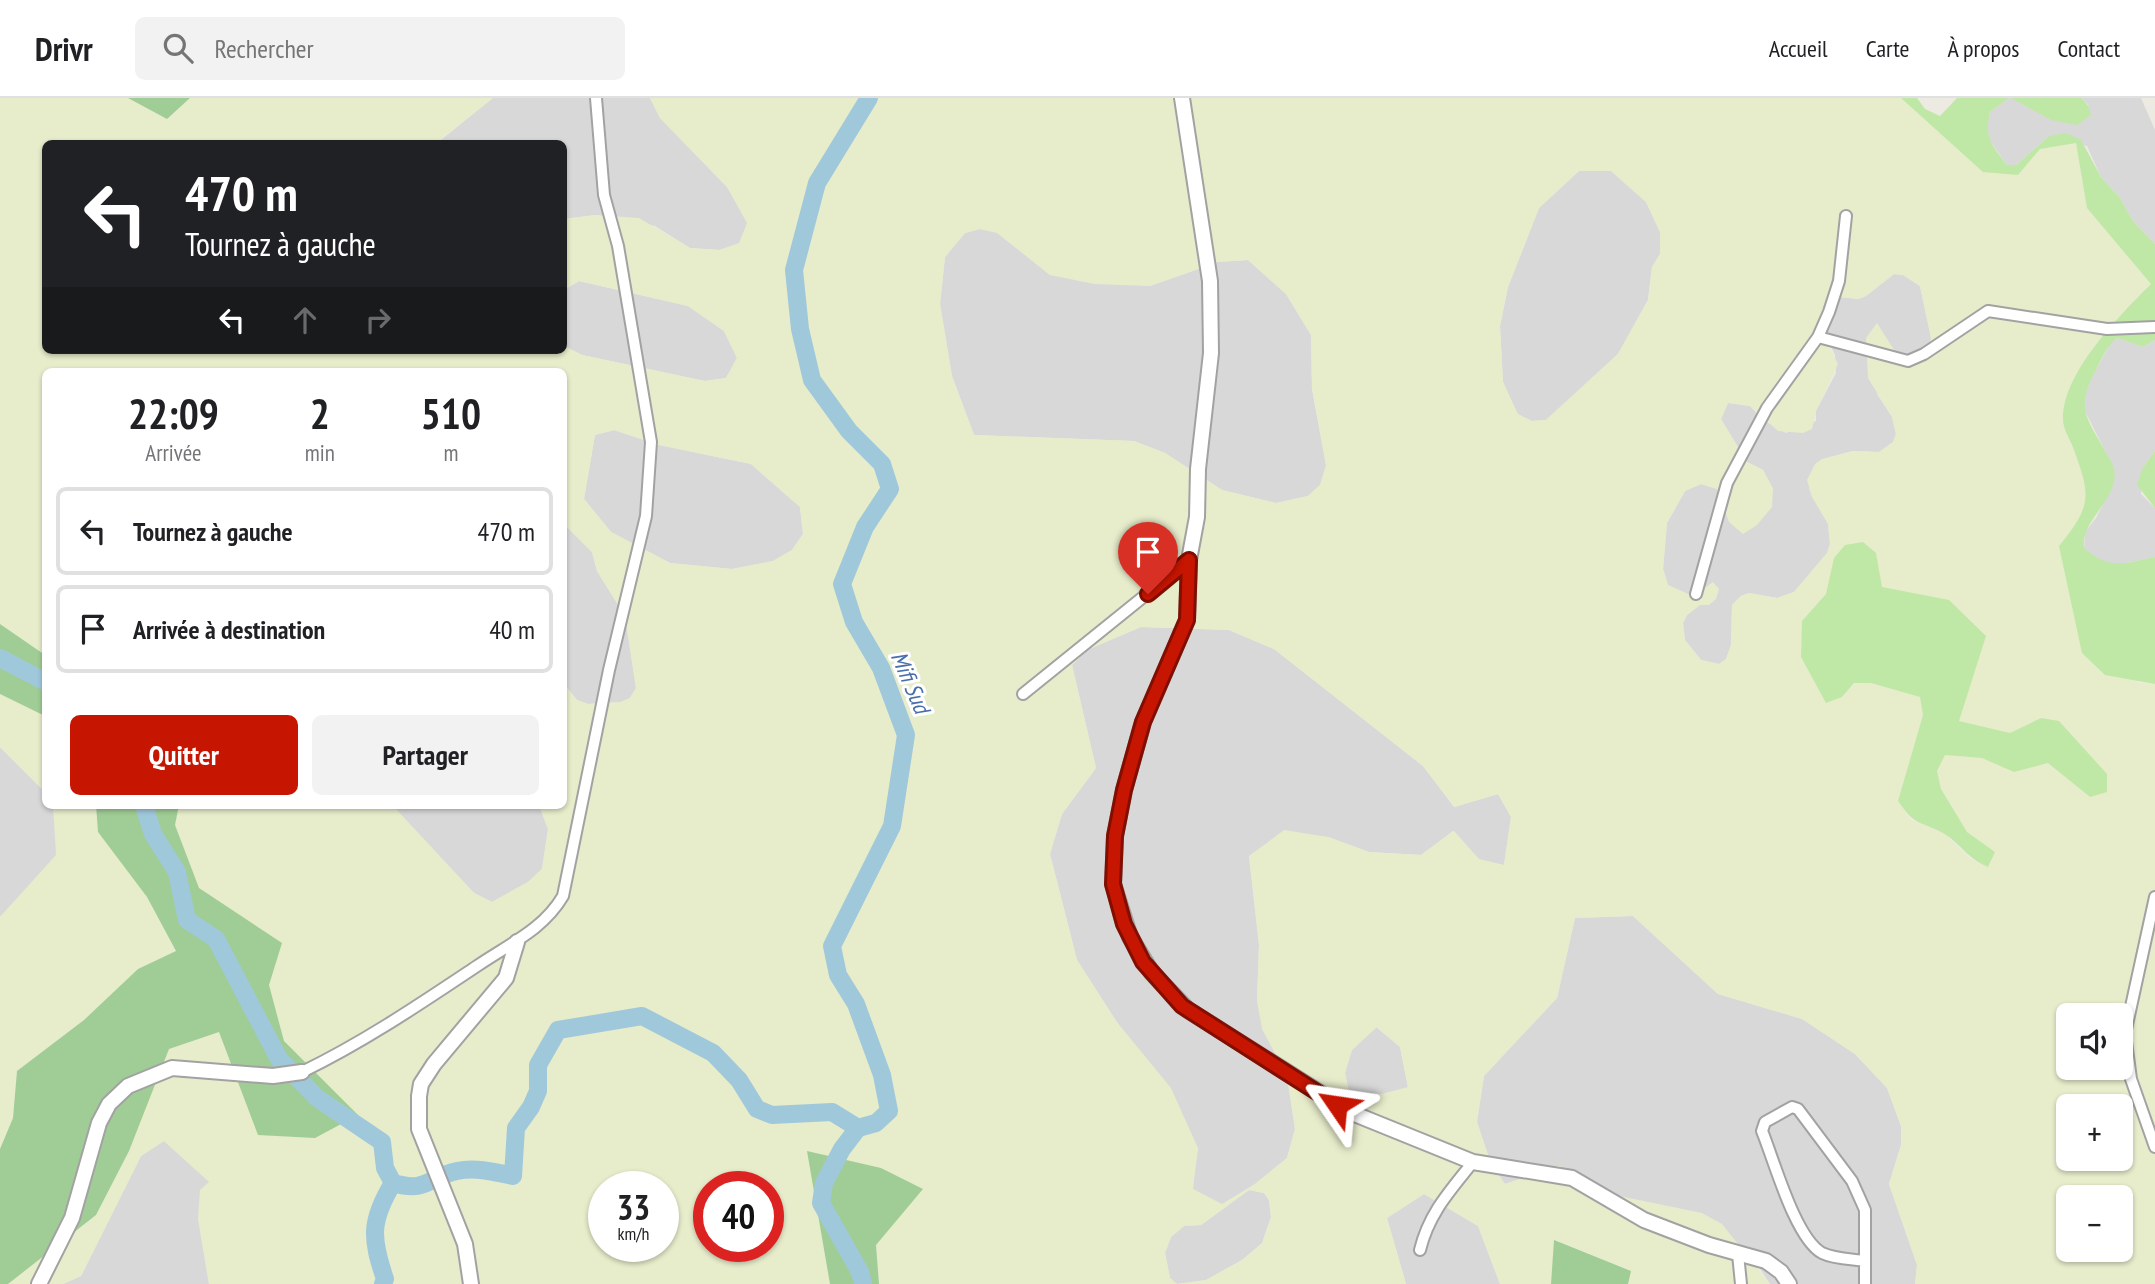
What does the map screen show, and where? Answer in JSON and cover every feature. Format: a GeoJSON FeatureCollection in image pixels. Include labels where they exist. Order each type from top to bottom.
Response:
{"type":"FeatureCollection","features":[{"type":"Feature","properties":{"kind":"street"},"geometry":{"type":"LineString","coordinates":[[39,1284],[72,1218],[99,1123],[109,1104],[128,1086],[172,1068],[278,1074],[302,1072],[367,1038],[517,942],[554,912],[563,896],[610,670],[646,516],[651,442],[618,246],[604,195],[596,98]]}},
{"type":"Feature","properties":{"kind":"street"},"geometry":{"type":"LineString","coordinates":[[1182,98],[1213,316],[1208,398],[1198,469],[1197,517],[1189,560],[1187,620],[1143,722],[1124,790],[1115,836],[1113,884],[1127,930],[1152,974],[1182,1006],[1352,1114],[1473,1163],[1572,1178],[1644,1220],[1738,1254],[1766,1261],[1781,1272],[1790,1284]]}},
{"type":"Feature","properties":{"kind":"street"},"geometry":{"type":"LineString","coordinates":[[1696,594],[1727,483],[1767,408],[1818,337],[1839,281],[1846,216]]}},
{"type":"Feature","properties":{"kind":"street"},"geometry":{"type":"LineString","coordinates":[[1818,337],[1908,361],[1924,354],[1988,311],[2107,329],[2155,327]]}},
{"type":"Feature","properties":{"kind":"street"},"geometry":{"type":"LineString","coordinates":[[1023,694],[1189,560]]}},
{"type":"Feature","properties":{"kind":"street"},"geometry":{"type":"LineString","coordinates":[[2155,897],[2125,1034],[2131,1079],[2155,1147]]}},
{"type":"Feature","properties":{"kind":"street"},"geometry":{"type":"LineString","coordinates":[[471,1284],[465,1244],[419,1129],[418,1105],[421,1084],[450,1044],[506,978],[517,942]]}},
{"type":"Feature","properties":{"kind":"street"},"geometry":{"type":"LineString","coordinates":[[1865,1261],[1824,1254],[1810,1243],[1800,1226],[1762,1131],[1765,1122],[1792,1107],[1798,1109],[1838,1163],[1866,1210],[1865,1284]]}},
{"type":"Feature","properties":{"kind":"street"},"geometry":{"type":"LineString","coordinates":[[1420,1250],[1427,1224],[1438,1204],[1473,1163]]}},
{"type":"Feature","properties":{"kind":"street"},"geometry":{"type":"LineString","coordinates":[[1738,1254],[1741,1284]]}},
{"type":"Feature","properties":{"kind":"shaded area"},"geometry":{"type":"Polygon","coordinates":[[[493,98],[650,98],[660,118],[727,187],[748,223],[739,244],[719,250],[690,248],[655,226],[595,215],[567,219],[567,140],[441,140],[493,98]]]}},
{"type":"Feature","properties":{"kind":"shaded area"},"geometry":{"type":"Polygon","coordinates":[[[2009,98],[2089,106],[2082,98],[2141,98],[2155,130],[2155,244],[2133,221],[2120,198],[2101,177],[2087,146],[2049,136],[2016,165],[2007,165],[1988,138],[1986,130],[1990,112],[2009,98]]]}},
{"type":"Feature","properties":{"kind":"shaded area"},"geometry":{"type":"Polygon","coordinates":[[[1579,171],[1611,171],[1646,202],[1660,232],[1660,254],[1652,267],[1648,300],[1618,354],[1546,420],[1532,421],[1517,414],[1503,382],[1500,326],[1508,287],[1539,208],[1579,171]]]}},
{"type":"Feature","properties":{"kind":"shaded area"},"geometry":{"type":"Polygon","coordinates":[[[980,229],[997,232],[1050,275],[1150,286],[1218,262],[1248,260],[1286,294],[1311,335],[1312,389],[1326,466],[1320,485],[1308,496],[1276,503],[1222,490],[1165,453],[1134,441],[974,435],[952,376],[940,304],[945,257],[965,233],[980,229]]]}},
{"type":"Feature","properties":{"kind":"shaded area"},"geometry":{"type":"Polygon","coordinates":[[[1894,274],[1903,275],[1920,286],[1931,338],[1929,346],[1877,394],[1892,417],[1896,434],[1893,442],[1879,452],[1852,451],[1809,489],[1828,524],[1830,544],[1827,553],[1794,592],[1777,598],[1749,593],[1741,596],[1732,605],[1731,645],[1726,659],[1719,664],[1701,660],[1685,640],[1683,623],[1687,615],[1700,605],[1709,605],[1668,585],[1663,569],[1667,523],[1685,491],[1701,484],[1717,489],[1722,506],[1773,489],[1763,470],[1747,462],[1721,419],[1728,403],[1750,406],[1763,420],[1786,433],[1816,421],[1816,411],[1836,373],[1835,355],[1820,324],[1825,307],[1840,297],[1858,299],[1866,296],[1894,274]]]}},
{"type":"Feature","properties":{"kind":"shaded area"},"geometry":{"type":"Polygon","coordinates":[[[579,281],[688,306],[724,331],[737,358],[726,378],[705,381],[582,355],[567,348],[567,288],[579,281]]]}},
{"type":"Feature","properties":{"kind":"shaded area"},"geometry":{"type":"Polygon","coordinates":[[[2117,338],[2143,347],[2155,340],[2155,451],[2143,467],[2141,494],[2155,508],[2155,557],[2112,566],[2096,559],[2084,549],[2085,532],[2096,518],[2112,486],[2114,469],[2083,407],[2086,388],[2110,344],[2117,338]]]}},
{"type":"Feature","properties":{"kind":"shaded area"},"geometry":{"type":"Polygon","coordinates":[[[614,430],[659,445],[751,464],[800,507],[803,534],[792,550],[773,561],[732,569],[670,563],[611,532],[584,499],[595,435],[614,430]]]}},
{"type":"Feature","properties":{"kind":"shaded area"},"geometry":{"type":"Polygon","coordinates":[[[567,527],[592,552],[597,571],[625,616],[636,688],[630,698],[621,702],[588,704],[577,700],[567,688],[567,527]]]}},
{"type":"Feature","properties":{"kind":"shaded area"},"geometry":{"type":"Polygon","coordinates":[[[1141,627],[1229,630],[1274,649],[1423,766],[1454,807],[1498,794],[1511,817],[1504,865],[1479,860],[1453,831],[1421,855],[1369,852],[1328,837],[1249,856],[1259,945],[1257,1001],[1287,1076],[1295,1129],[1287,1158],[1255,1184],[1222,1205],[1192,1189],[1198,1148],[1077,960],[1050,854],[1062,814],[1096,768],[1072,665],[1087,650],[1141,627]]]}},
{"type":"Feature","properties":{"kind":"shaded area"},"geometry":{"type":"Polygon","coordinates":[[[0,747],[42,789],[42,809],[53,809],[57,855],[0,917],[0,747]]]}},
{"type":"Feature","properties":{"kind":"shaded area"},"geometry":{"type":"Polygon","coordinates":[[[396,809],[540,809],[548,829],[542,869],[528,882],[492,902],[474,893],[396,809]]]}},
{"type":"Feature","properties":{"kind":"shaded area"},"geometry":{"type":"Polygon","coordinates":[[[1633,916],[1718,994],[1802,1019],[1855,1054],[1887,1088],[1901,1126],[1901,1145],[1889,1184],[1917,1265],[1915,1284],[1770,1284],[1755,1261],[1576,1181],[1559,1166],[1505,1184],[1491,1164],[1477,1122],[1484,1076],[1557,998],[1575,918],[1633,916]]]}},
{"type":"Feature","properties":{"kind":"shaded area"},"geometry":{"type":"Polygon","coordinates":[[[1376,1027],[1400,1047],[1408,1088],[1351,1102],[1345,1073],[1352,1050],[1376,1027]]]}},
{"type":"Feature","properties":{"kind":"shaded area"},"geometry":{"type":"Polygon","coordinates":[[[164,1141],[210,1182],[198,1218],[209,1284],[63,1284],[81,1276],[141,1156],[164,1141]]]}},
{"type":"Feature","properties":{"kind":"shaded area"},"geometry":{"type":"Polygon","coordinates":[[[1249,1190],[1264,1193],[1269,1200],[1271,1217],[1262,1243],[1242,1260],[1206,1280],[1177,1284],[1170,1278],[1165,1253],[1171,1237],[1184,1226],[1201,1225],[1249,1190]]]}},
{"type":"Feature","properties":{"kind":"shaded area"},"geometry":{"type":"Polygon","coordinates":[[[1424,1194],[1478,1226],[1500,1284],[1406,1284],[1387,1218],[1424,1194]]]}},
{"type":"Feature","properties":{"kind":"green space"},"geometry":{"type":"Polygon","coordinates":[[[0,98],[128,98],[167,119],[190,98],[493,98],[440,140],[42,140],[42,354],[567,354],[567,348],[582,355],[705,381],[726,378],[737,358],[724,331],[688,306],[579,281],[567,288],[567,219],[595,215],[639,218],[690,248],[719,250],[739,243],[747,223],[727,187],[660,118],[650,98],[1901,98],[2018,175],[2040,149],[2076,143],[2087,208],[2151,284],[2107,329],[2062,421],[2088,486],[2081,520],[2059,546],[2138,683],[2155,684],[2155,1284],[1915,1284],[1917,1265],[1889,1184],[1901,1145],[1901,1126],[1887,1088],[1855,1054],[1802,1019],[1718,994],[1633,916],[1575,918],[1557,998],[1484,1076],[1477,1122],[1491,1164],[1505,1184],[1560,1166],[1576,1181],[1600,1192],[1702,1213],[1722,1224],[1770,1284],[1628,1284],[1630,1270],[1554,1241],[1551,1284],[1500,1284],[1478,1226],[1424,1194],[1387,1218],[1406,1284],[1177,1284],[879,1284],[876,1245],[808,1151],[830,1284],[209,1284],[198,1218],[200,1190],[209,1182],[164,1141],[141,1156],[81,1276],[63,1284],[8,1284],[96,1215],[129,1151],[168,1049],[219,1032],[357,1115],[284,1041],[269,985],[281,943],[199,889],[175,825],[178,809],[396,809],[474,893],[492,902],[528,882],[542,869],[548,829],[540,809],[567,809],[567,688],[577,700],[588,704],[621,702],[630,698],[636,688],[625,616],[597,571],[592,552],[567,527],[567,368],[42,368],[42,653],[0,624],[0,98]],[[1579,171],[1539,208],[1508,287],[1500,326],[1503,382],[1518,414],[1532,421],[1546,420],[1618,354],[1648,300],[1652,267],[1660,254],[1660,232],[1646,202],[1611,171],[1579,171]],[[980,229],[965,233],[945,257],[940,304],[952,376],[974,435],[1134,441],[1165,453],[1222,490],[1276,503],[1308,496],[1320,485],[1326,465],[1312,389],[1311,335],[1286,294],[1248,260],[1218,262],[1150,286],[1094,284],[1050,275],[997,233],[980,229]],[[1894,274],[1858,299],[1840,297],[1825,307],[1820,324],[1822,333],[1838,364],[1816,411],[1812,429],[1803,433],[1778,431],[1750,406],[1728,403],[1721,419],[1747,462],[1763,470],[1773,489],[1772,507],[1757,525],[1743,534],[1729,522],[1717,489],[1701,484],[1685,491],[1667,523],[1663,569],[1668,585],[1693,596],[1713,582],[1719,589],[1716,599],[1709,605],[1700,605],[1687,615],[1683,623],[1685,640],[1701,660],[1719,664],[1726,659],[1731,645],[1732,605],[1741,596],[1749,593],[1777,598],[1794,592],[1827,553],[1830,544],[1828,524],[1812,497],[1807,480],[1815,464],[1822,459],[1852,451],[1879,452],[1893,442],[1896,434],[1892,417],[1868,378],[1866,338],[1877,323],[1901,361],[1929,346],[1931,338],[1920,286],[1903,275],[1894,274]],[[614,430],[595,435],[584,499],[611,532],[670,563],[732,569],[773,561],[792,550],[803,534],[800,507],[751,464],[659,445],[614,430]],[[1876,553],[1826,594],[1802,621],[1801,657],[1826,703],[1842,697],[1854,684],[1871,683],[1920,697],[1923,715],[1898,801],[1911,820],[1945,834],[1970,859],[1988,866],[1995,852],[1967,833],[1941,789],[1937,771],[1945,755],[1982,758],[2014,772],[2048,763],[2090,797],[2041,718],[2010,733],[1958,721],[1986,636],[1949,601],[1882,587],[1876,553]],[[1141,627],[1087,650],[1072,665],[1096,768],[1062,814],[1050,854],[1077,960],[1116,1021],[1171,1088],[1198,1148],[1193,1189],[1222,1204],[1255,1184],[1287,1158],[1295,1129],[1287,1076],[1262,1029],[1257,1001],[1259,945],[1249,856],[1284,830],[1328,837],[1369,852],[1421,855],[1454,831],[1479,859],[1504,865],[1511,817],[1498,794],[1455,807],[1423,766],[1274,649],[1229,630],[1141,627]],[[1377,1027],[1352,1050],[1345,1073],[1351,1102],[1408,1087],[1400,1047],[1377,1027]],[[1249,1190],[1201,1225],[1184,1226],[1171,1237],[1165,1253],[1170,1278],[1177,1284],[1206,1280],[1242,1260],[1262,1244],[1271,1217],[1269,1200],[1264,1193],[1249,1190]]]}},
{"type":"Feature","properties":{"kind":"green space"},"geometry":{"type":"Polygon","coordinates":[[[128,98],[190,98],[167,119],[128,98]]]}},
{"type":"Feature","properties":{"kind":"green space"},"geometry":{"type":"Polygon","coordinates":[[[1901,98],[1917,98],[1925,109],[1940,116],[1957,98],[2009,98],[1990,112],[1988,129],[1991,141],[2007,165],[2016,165],[2049,136],[2066,133],[2081,140],[2101,177],[2120,198],[2133,221],[2155,244],[2155,340],[2143,347],[2117,338],[2105,353],[2086,393],[2085,411],[2112,464],[2114,480],[2106,500],[2088,528],[2084,548],[2110,563],[2126,563],[2155,557],[2155,684],[2105,675],[2082,653],[2059,546],[2078,519],[2085,498],[2082,475],[2063,423],[2065,402],[2082,364],[2095,346],[2151,284],[2087,208],[2076,143],[2040,149],[2018,175],[1983,172],[1901,98]]]}},
{"type":"Feature","properties":{"kind":"green space"},"geometry":{"type":"Polygon","coordinates":[[[2011,98],[2082,98],[2091,115],[2077,125],[2051,120],[2011,98]]]}},
{"type":"Feature","properties":{"kind":"green space"},"geometry":{"type":"Polygon","coordinates":[[[2155,451],[2155,508],[2137,485],[2143,467],[2155,451]]]}},
{"type":"Feature","properties":{"kind":"green space"},"geometry":{"type":"Polygon","coordinates":[[[1863,542],[1876,553],[1882,587],[1949,600],[1986,636],[1959,721],[2010,733],[2041,718],[2059,721],[2107,774],[2107,792],[2090,797],[2048,763],[2014,772],[1982,758],[1945,755],[1937,771],[1941,789],[1967,832],[1995,852],[1988,867],[1943,833],[1909,815],[1898,801],[1923,715],[1920,697],[1871,683],[1854,683],[1842,697],[1826,703],[1801,657],[1802,621],[1826,594],[1834,558],[1845,545],[1863,542]]]}},
{"type":"Feature","properties":{"kind":"green space"},"geometry":{"type":"Polygon","coordinates":[[[0,624],[42,653],[42,715],[0,694],[0,624]]]}},
{"type":"Feature","properties":{"kind":"green space"},"geometry":{"type":"Polygon","coordinates":[[[0,694],[42,715],[42,789],[0,747],[0,694]]]}},
{"type":"Feature","properties":{"kind":"green space"},"geometry":{"type":"Polygon","coordinates":[[[53,809],[96,809],[98,832],[147,897],[176,951],[138,969],[84,1020],[17,1071],[13,1118],[0,1149],[0,917],[56,855],[53,809]]]}},
{"type":"Feature","properties":{"kind":"green space"},"geometry":{"type":"Polygon","coordinates":[[[96,809],[178,809],[175,825],[199,888],[282,943],[269,985],[284,1041],[358,1115],[315,1138],[258,1135],[219,1032],[169,1049],[129,1151],[96,1215],[8,1284],[0,1284],[0,1149],[13,1118],[17,1071],[84,1020],[138,969],[176,951],[147,897],[98,832],[96,809]]]}},
{"type":"Feature","properties":{"kind":"green space"},"geometry":{"type":"Polygon","coordinates":[[[807,1151],[881,1168],[923,1189],[876,1245],[879,1284],[830,1284],[807,1151]]]}},
{"type":"Feature","properties":{"kind":"green space"},"geometry":{"type":"Polygon","coordinates":[[[1554,1240],[1631,1271],[1628,1284],[1551,1284],[1554,1240]]]}},
{"type":"Feature","properties":{"kind":"waterway","name":"Mifi Sud"},"geometry":{"type":"LineString","coordinates":[[863,1284],[860,1272],[821,1203],[824,1183],[842,1149],[858,1128],[876,1123],[889,1111],[882,1075],[856,1004],[838,975],[832,946],[892,826],[906,735],[881,668],[854,622],[842,584],[865,527],[890,489],[882,464],[849,431],[812,380],[800,329],[794,270],[817,183],[869,98]]}},
{"type":"Feature","properties":{"kind":"waterway"},"geometry":{"type":"LineString","coordinates":[[0,658],[42,680]]}},
{"type":"Feature","properties":{"kind":"waterway"},"geometry":{"type":"LineString","coordinates":[[145,809],[153,834],[177,872],[187,920],[216,939],[279,1059],[317,1098],[382,1142],[385,1168],[393,1183],[404,1186],[421,1185],[464,1170],[485,1170],[513,1176],[516,1128],[531,1107],[538,1091],[538,1065],[558,1030],[642,1016],[713,1053],[739,1080],[757,1109],[772,1115],[832,1112],[858,1128]]}},
{"type":"Feature","properties":{"kind":"waterway"},"geometry":{"type":"LineString","coordinates":[[383,1284],[385,1279],[377,1252],[375,1230],[380,1208],[393,1183]]}},
{"type":"Feature","properties":{"kind":"route"},"geometry":{"type":"LineString","coordinates":[[1148,594],[1189,560],[1187,620],[1143,722],[1124,790],[1115,836],[1113,884],[1124,924],[1143,962],[1182,1006],[1337,1105]]}}]}
